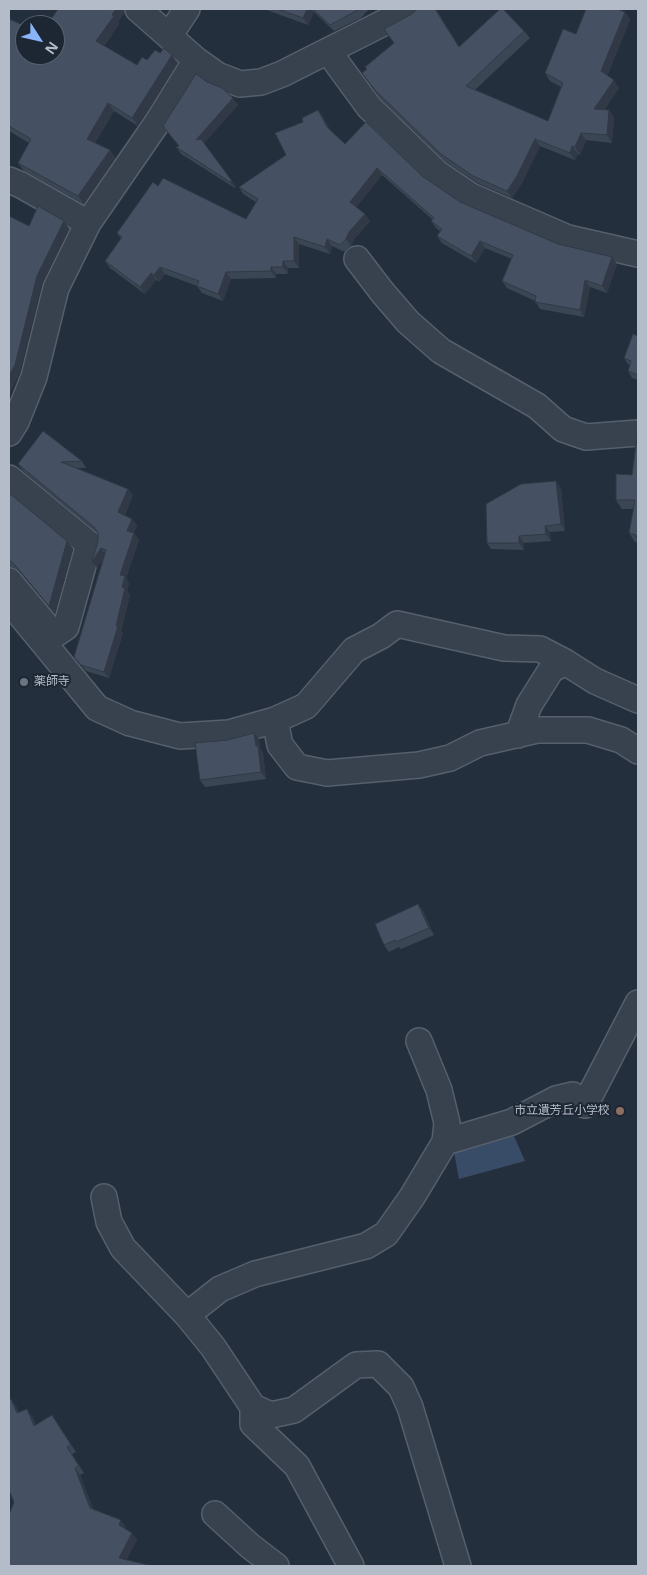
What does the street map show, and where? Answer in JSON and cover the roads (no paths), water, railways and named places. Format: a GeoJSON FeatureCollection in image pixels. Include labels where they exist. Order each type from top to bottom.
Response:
{"type":"FeatureCollection","features":[{"type":"Feature","properties":{"kind":"street"},"geometry":{"type":"LineString","coordinates":[[138,9],[196,60],[217,75],[240,84],[260,82],[282,74],[410,9]]}},
{"type":"Feature","properties":{"kind":"street"},"geometry":{"type":"LineString","coordinates":[[169,36],[187,9]]}},
{"type":"Feature","properties":{"kind":"street"},"geometry":{"type":"LineString","coordinates":[[328,50],[369,107],[437,173],[471,196],[568,238],[638,254]]}},
{"type":"Feature","properties":{"kind":"street"},"geometry":{"type":"LineString","coordinates":[[9,433],[16,422],[34,377],[56,288],[88,224],[157,123],[196,60]]}},
{"type":"Feature","properties":{"kind":"street"},"geometry":{"type":"LineString","coordinates":[[9,180],[88,224]]}},
{"type":"Feature","properties":{"kind":"street"},"geometry":{"type":"LineString","coordinates":[[357,259],[382,293],[408,322],[441,351],[537,406],[563,429],[586,436],[638,433]]}},
{"type":"Feature","properties":{"kind":"street"},"geometry":{"type":"LineString","coordinates":[[9,478],[89,544],[66,627],[54,636],[9,581]]}},
{"type":"Feature","properties":{"kind":"street"},"geometry":{"type":"LineString","coordinates":[[9,601],[96,708],[130,723],[180,736],[229,733],[275,720],[306,706],[354,650],[397,624],[504,648],[540,649],[595,681],[638,700]]}},
{"type":"Feature","properties":{"kind":"street"},"geometry":{"type":"LineString","coordinates":[[518,735],[529,705],[551,670],[565,662]]}},
{"type":"Feature","properties":{"kind":"street"},"geometry":{"type":"LineString","coordinates":[[275,720],[280,745],[297,767],[327,773],[419,765],[450,758],[480,743],[537,730],[588,730],[621,740],[638,751]]}},
{"type":"Feature","properties":{"kind":"street"},"geometry":{"type":"LineString","coordinates":[[445,1142],[512,1122],[556,1099],[573,1095],[585,1105],[638,1003]]}},
{"type":"Feature","properties":{"kind":"street"},"geometry":{"type":"LineString","coordinates":[[187,1314],[220,1289],[255,1274],[366,1246],[386,1234],[412,1197],[445,1142],[447,1123],[439,1090],[419,1042]]}},
{"type":"Feature","properties":{"kind":"street"},"geometry":{"type":"LineString","coordinates":[[104,1197],[109,1222],[123,1248],[187,1314],[213,1346],[253,1407],[254,1424],[298,1466],[351,1566]]}},
{"type":"Feature","properties":{"kind":"street"},"geometry":{"type":"LineString","coordinates":[[253,1407],[271,1415],[294,1410],[356,1365],[378,1364],[401,1387],[410,1407],[458,1566]]}},
{"type":"Feature","properties":{"kind":"street"},"geometry":{"type":"LineString","coordinates":[[215,1514],[250,1546],[276,1566]]}},
{"type":"Feature","properties":{"kind":"water"},"geometry":{"type":"Polygon","coordinates":[[[513,1134],[525,1161],[459,1179],[454,1152],[513,1134]]]}},
{"type":"Feature","properties":{"kind":"place","name":"薬師寺"},"geometry":{"type":"Point","coordinates":[24,682]}},
{"type":"Feature","properties":{"kind":"place","name":"市立遺芳丘小学校"},"geometry":{"type":"Point","coordinates":[620,1111]}}]}
